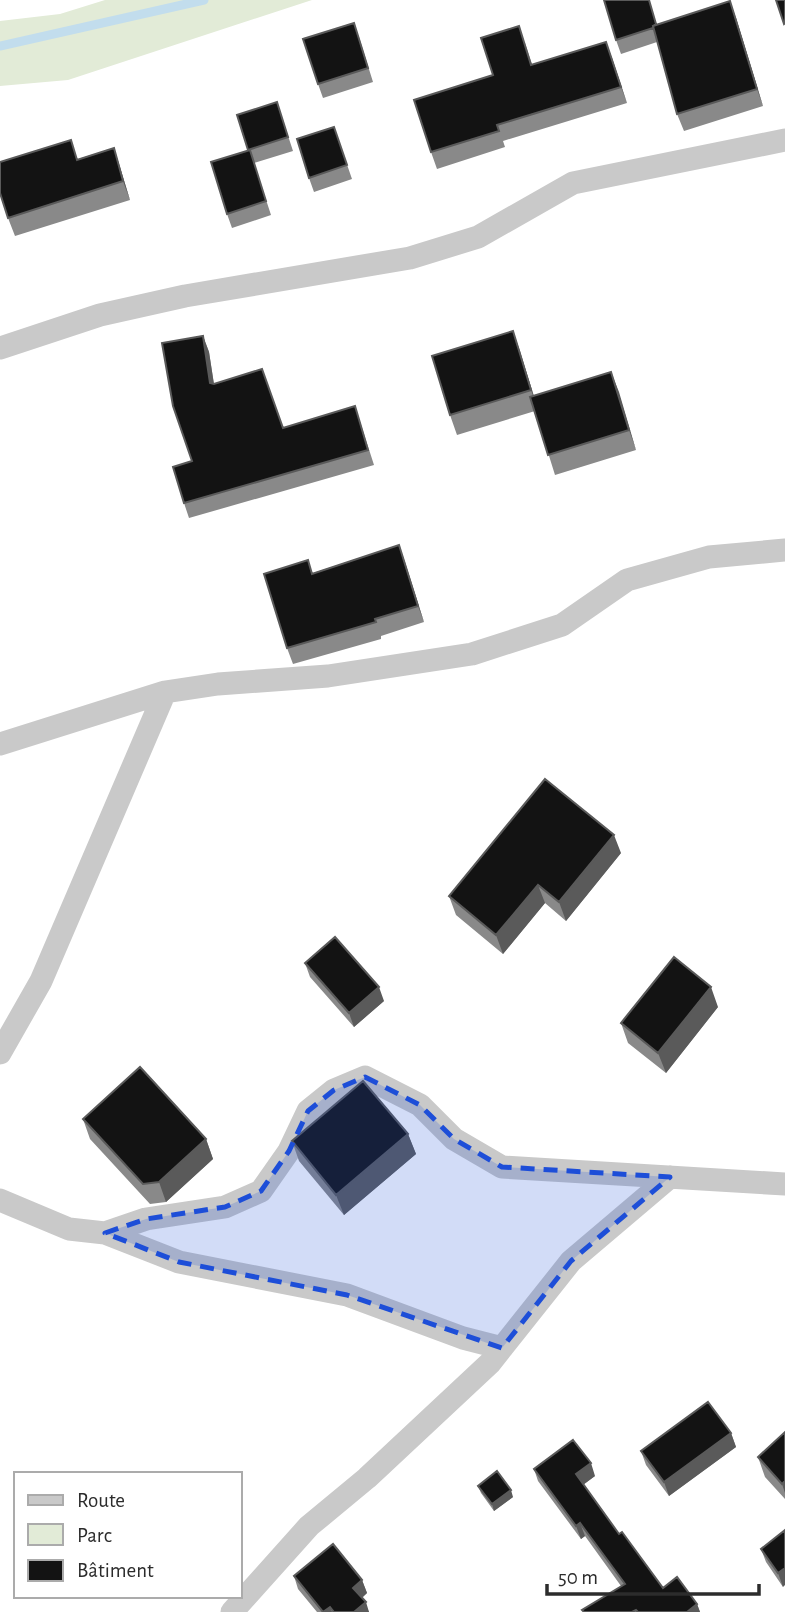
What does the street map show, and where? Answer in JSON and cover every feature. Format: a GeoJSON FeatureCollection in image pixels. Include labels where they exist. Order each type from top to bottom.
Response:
{"type":"FeatureCollection","features":[{"type":"Feature","properties":{"kind":"street"},"geometry":{"type":"LineString","coordinates":[[0,348],[100,315],[173,299],[410,258],[478,237],[573,183],[785,140]]}},
{"type":"Feature","properties":{"kind":"street"},"geometry":{"type":"LineString","coordinates":[[0,744],[165,692],[218,684],[328,676],[472,654],[562,625],[627,580],[709,557],[785,550]]}},
{"type":"Feature","properties":{"kind":"street"},"geometry":{"type":"LineString","coordinates":[[0,1053],[41,981],[165,692]]}},
{"type":"Feature","properties":{"kind":"street"},"geometry":{"type":"LineString","coordinates":[[105,1233],[146,1219],[225,1207],[261,1191],[289,1152],[307,1111],[334,1090],[365,1077],[420,1105],[454,1139],[502,1167],[785,1184]]}},
{"type":"Feature","properties":{"kind":"street"},"geometry":{"type":"LineString","coordinates":[[232,1612],[309,1526],[368,1478],[490,1363],[571,1261],[670,1177]]}},
{"type":"Feature","properties":{"kind":"street"},"geometry":{"type":"LineString","coordinates":[[0,1200],[69,1229],[105,1233],[179,1262],[347,1295],[463,1338],[502,1348]]}},
{"type":"Feature","properties":{"kind":"highlighted area"},"geometry":{"type":"Polygon","coordinates":[[[365,1077],[420,1105],[454,1139],[502,1167],[670,1177],[571,1261],[502,1348],[347,1295],[179,1262],[105,1233],[146,1219],[225,1207],[261,1191],[289,1151],[308,1111],[334,1090],[365,1077]]]}},
{"type":"Feature","properties":{"kind":"green space"},"geometry":{"type":"Polygon","coordinates":[[[105,0],[312,0],[68,80],[0,86],[0,21],[60,14],[105,0]]]}},
{"type":"Feature","properties":{"kind":"building"},"geometry":{"type":"Polygon","coordinates":[[[604,0],[649,0],[656,24],[653,28],[616,40],[604,0]]]}},
{"type":"Feature","properties":{"kind":"building"},"geometry":{"type":"Polygon","coordinates":[[[776,0],[785,0],[784,24],[776,0]]]}},
{"type":"Feature","properties":{"kind":"building"},"geometry":{"type":"Polygon","coordinates":[[[730,1],[757,89],[677,114],[653,26],[730,1]]]}},
{"type":"Feature","properties":{"kind":"building"},"geometry":{"type":"Polygon","coordinates":[[[354,23],[368,68],[318,84],[303,39],[354,23]]]}},
{"type":"Feature","properties":{"kind":"building"},"geometry":{"type":"Polygon","coordinates":[[[519,26],[531,65],[606,42],[621,87],[497,125],[499,131],[431,152],[414,100],[493,75],[481,38],[519,26]]]}},
{"type":"Feature","properties":{"kind":"building"},"geometry":{"type":"Polygon","coordinates":[[[277,102],[288,137],[248,150],[237,115],[277,102]]]}},
{"type":"Feature","properties":{"kind":"building"},"geometry":{"type":"Polygon","coordinates":[[[334,127],[347,165],[309,178],[297,139],[334,127]]]}},
{"type":"Feature","properties":{"kind":"building"},"geometry":{"type":"Polygon","coordinates":[[[71,140],[77,160],[114,148],[123,181],[8,218],[0,193],[0,162],[71,140]]]}},
{"type":"Feature","properties":{"kind":"building"},"geometry":{"type":"Polygon","coordinates":[[[250,150],[266,201],[227,214],[211,162],[250,150]]]}},
{"type":"Feature","properties":{"kind":"building"},"geometry":{"type":"Polygon","coordinates":[[[513,331],[531,390],[450,415],[432,356],[513,331]]]}},
{"type":"Feature","properties":{"kind":"building"},"geometry":{"type":"Polygon","coordinates":[[[203,336],[210,383],[262,369],[283,428],[355,406],[368,450],[184,503],[173,467],[192,461],[173,406],[162,343],[203,336]]]}},
{"type":"Feature","properties":{"kind":"building"},"geometry":{"type":"Polygon","coordinates":[[[611,372],[629,430],[548,455],[530,397],[611,372]]]}},
{"type":"Feature","properties":{"kind":"building"},"geometry":{"type":"Polygon","coordinates":[[[399,545],[418,606],[375,619],[376,622],[287,648],[264,574],[308,560],[312,574],[399,545]]]}},
{"type":"Feature","properties":{"kind":"building"},"geometry":{"type":"Polygon","coordinates":[[[545,779],[614,835],[559,902],[538,885],[496,935],[449,896],[545,779]]]}},
{"type":"Feature","properties":{"kind":"building"},"geometry":{"type":"Polygon","coordinates":[[[335,937],[379,987],[349,1013],[305,963],[335,937]]]}},
{"type":"Feature","properties":{"kind":"building"},"geometry":{"type":"Polygon","coordinates":[[[674,957],[711,987],[658,1053],[621,1023],[674,957]]]}},
{"type":"Feature","properties":{"kind":"building"},"geometry":{"type":"Polygon","coordinates":[[[140,1067],[206,1139],[159,1182],[143,1184],[83,1119],[140,1067]]]}},
{"type":"Feature","properties":{"kind":"building"},"geometry":{"type":"Polygon","coordinates":[[[363,1081],[408,1134],[336,1195],[292,1141],[363,1081]]]}},
{"type":"Feature","properties":{"kind":"building"},"geometry":{"type":"Polygon","coordinates":[[[708,1402],[731,1433],[664,1482],[641,1451],[708,1402]]]}},
{"type":"Feature","properties":{"kind":"building"},"geometry":{"type":"Polygon","coordinates":[[[785,1432],[785,1481],[782,1484],[758,1457],[785,1432]]]}},
{"type":"Feature","properties":{"kind":"building"},"geometry":{"type":"Polygon","coordinates":[[[573,1440],[591,1463],[576,1474],[619,1534],[622,1532],[663,1588],[677,1577],[697,1604],[687,1612],[582,1610],[625,1584],[580,1523],[576,1526],[534,1469],[573,1440]]]}},
{"type":"Feature","properties":{"kind":"building"},"geometry":{"type":"Polygon","coordinates":[[[497,1471],[511,1490],[492,1504],[478,1486],[497,1471]]]}},
{"type":"Feature","properties":{"kind":"building"},"geometry":{"type":"Polygon","coordinates":[[[785,1530],[785,1568],[778,1573],[761,1549],[785,1530]]]}},
{"type":"Feature","properties":{"kind":"building"},"geometry":{"type":"Polygon","coordinates":[[[333,1544],[362,1580],[353,1588],[366,1602],[354,1612],[334,1612],[330,1607],[323,1612],[294,1576],[333,1544]]]}},
{"type":"Feature","properties":{"kind":"waterway"},"geometry":{"type":"LineString","coordinates":[[0,46],[204,0]]}}]}
